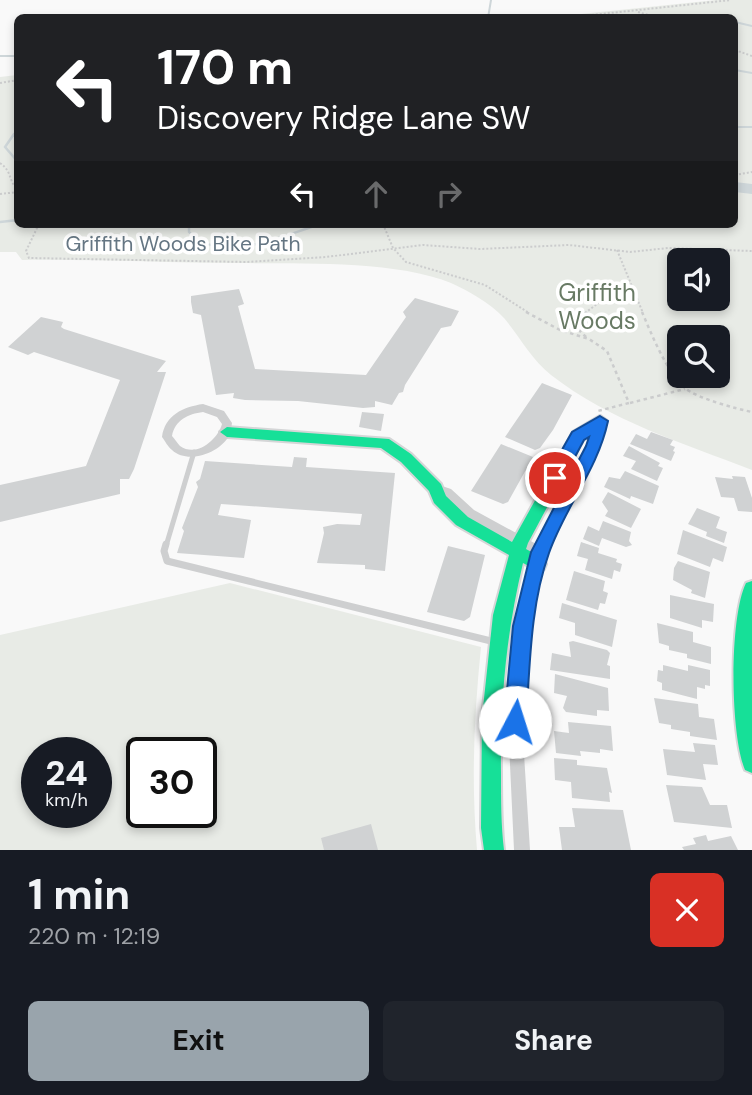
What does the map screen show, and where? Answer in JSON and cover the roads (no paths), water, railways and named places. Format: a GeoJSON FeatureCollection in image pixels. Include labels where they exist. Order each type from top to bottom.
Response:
{"type":"FeatureCollection","features":[{"type":"Feature","properties":{"kind":"street"},"geometry":{"type":"LineString","coordinates":[[194,409],[212,410],[225,419],[227,432],[218,444],[194,452],[182,451],[170,443],[167,430],[176,417],[194,409]]}},
{"type":"Feature","properties":{"kind":"street"},"geometry":{"type":"LineString","coordinates":[[494,850],[491,828],[491,717],[502,615],[518,548],[578,436],[600,421]]}},
{"type":"Feature","properties":{"kind":"street"},"geometry":{"type":"LineString","coordinates":[[522,850],[515,722],[523,626],[539,558],[595,446],[600,421]]}},
{"type":"Feature","properties":{"kind":"street"},"geometry":{"type":"LineString","coordinates":[[227,432],[384,443],[406,458],[436,488],[439,499],[462,521],[539,558]]}},
{"type":"Feature","properties":{"kind":"street"},"geometry":{"type":"LineString","coordinates":[[752,587],[745,639],[745,685],[752,763]]}},
{"type":"Feature","properties":{"kind":"street"},"geometry":{"type":"LineString","coordinates":[[491,717],[515,722]]}},
{"type":"Feature","properties":{"kind":"lane"},"geometry":{"type":"LineString","coordinates":[[194,452],[164,551],[167,561],[499,643]]}},
{"type":"Feature","properties":{"kind":"waterway"},"geometry":{"type":"LineString","coordinates":[[489,14],[491,0]]}},
{"type":"Feature","properties":{"kind":"waterway"},"geometry":{"type":"LineString","coordinates":[[738,23],[752,26]]}},
{"type":"Feature","properties":{"kind":"waterway"},"geometry":{"type":"LineString","coordinates":[[0,56],[14,56]]}},
{"type":"Feature","properties":{"kind":"waterway"},"geometry":{"type":"LineString","coordinates":[[738,71],[752,73]]}},
{"type":"Feature","properties":{"kind":"waterway"},"geometry":{"type":"LineString","coordinates":[[738,127],[752,127]]}},
{"type":"Feature","properties":{"kind":"waterway"},"geometry":{"type":"LineString","coordinates":[[14,134],[5,147],[14,157]]}},
{"type":"Feature","properties":{"kind":"waterway"},"geometry":{"type":"LineString","coordinates":[[738,187],[752,189]]}},
{"type":"Feature","properties":{"kind":"waterway"},"geometry":{"type":"LineString","coordinates":[[0,222],[14,220]]}},
{"type":"Feature","properties":{"kind":"waterway"},"geometry":{"type":"LineString","coordinates":[[189,228],[189,232],[203,242],[218,247],[253,245],[308,228]]}},
{"type":"Feature","properties":{"kind":"park label","name":"Griffith Woods"},"geometry":{"type":"Point","coordinates":[597,306]}}]}
